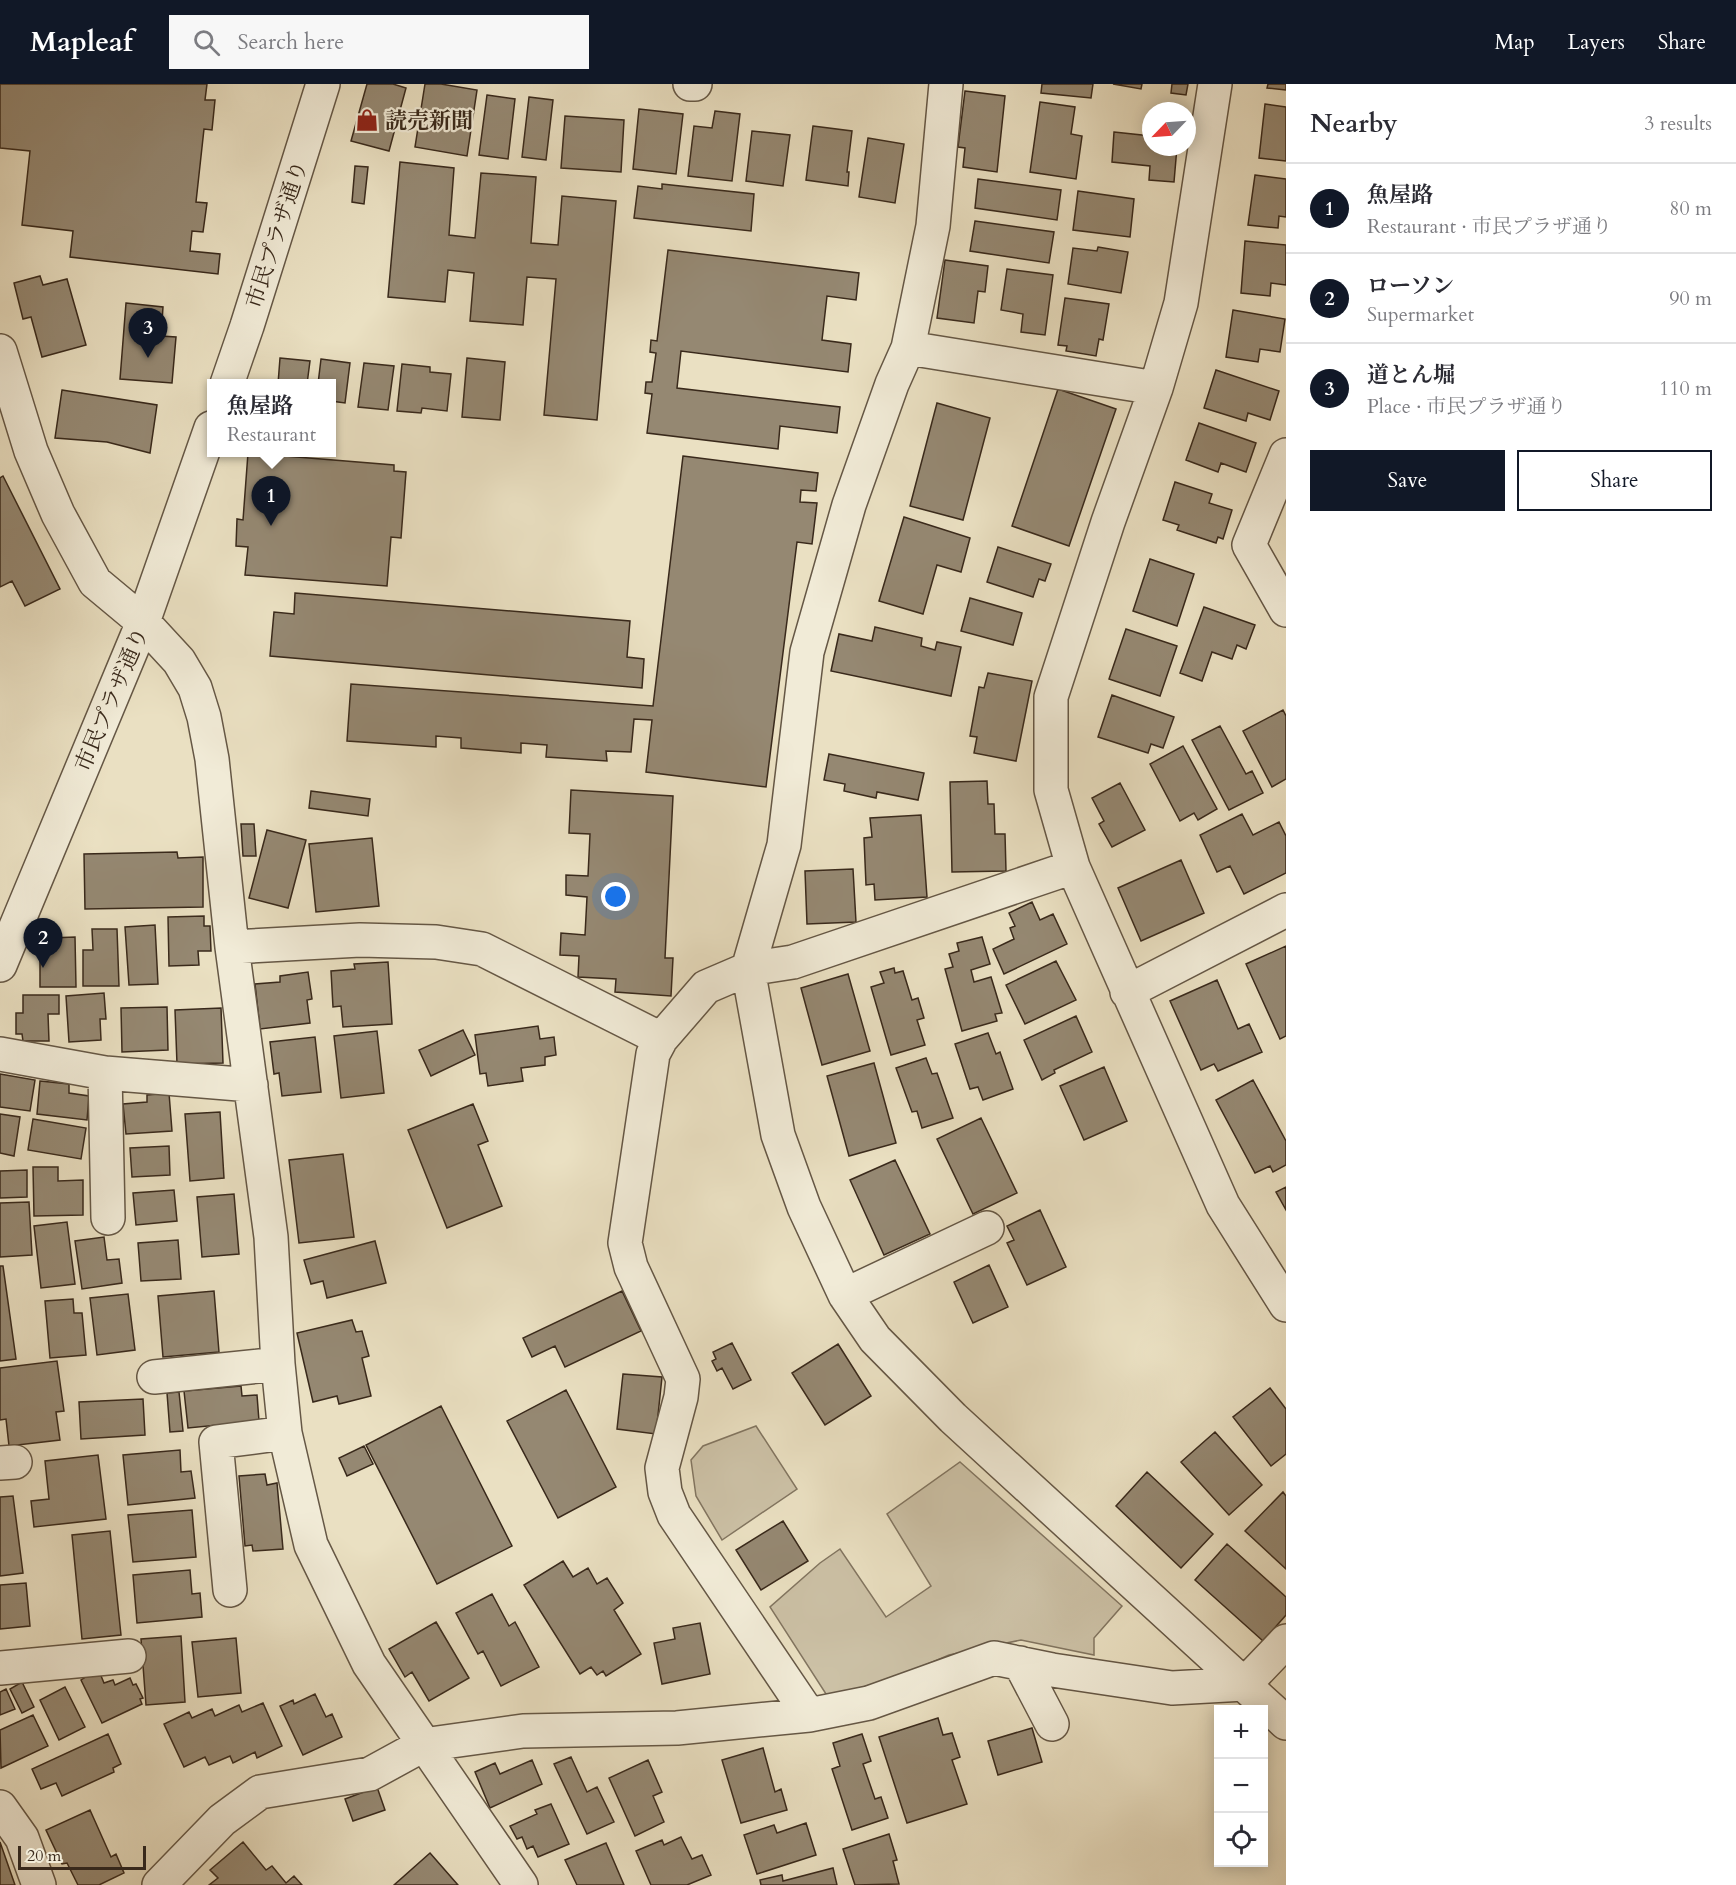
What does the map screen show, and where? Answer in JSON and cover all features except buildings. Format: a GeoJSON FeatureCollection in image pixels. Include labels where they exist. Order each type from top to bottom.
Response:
{"type":"FeatureCollection","features":[{"type":"Feature","properties":{"kind":"street","name":"市民プラザ通り"},"geometry":{"type":"LineString","coordinates":[[229,379],[323,84]]}},
{"type":"Feature","properties":{"kind":"street"},"geometry":{"type":"LineString","coordinates":[[946,84],[933,226],[908,348],[892,384],[849,505],[807,652],[784,846],[748,969],[778,1136],[804,1207],[845,1295],[875,1339],[953,1418],[1286,1723]]}},
{"type":"Feature","properties":{"kind":"street"},"geometry":{"type":"LineString","coordinates":[[1215,84],[1181,303],[1156,388],[1108,522],[1051,697],[1051,790],[1073,867],[1223,1205],[1286,1305]]}},
{"type":"Feature","properties":{"kind":"street"},"geometry":{"type":"LineString","coordinates":[[908,348],[1156,388]]}},
{"type":"Feature","properties":{"kind":"street"},"geometry":{"type":"LineString","coordinates":[[0,351],[31,450],[58,514],[95,582],[143,622],[180,661],[195,688],[204,717],[212,759],[232,947],[271,1237],[278,1364],[285,1433],[311,1545],[369,1664],[521,1885]]}},
{"type":"Feature","properties":{"kind":"street","name":"市民プラザ通り"},"geometry":{"type":"LineString","coordinates":[[0,965],[143,622],[207,439]]}},
{"type":"Feature","properties":{"kind":"street"},"geometry":{"type":"LineString","coordinates":[[1286,456],[1249,545],[1286,610]]}},
{"type":"Feature","properties":{"kind":"street"},"geometry":{"type":"LineString","coordinates":[[809,1715],[674,1515],[665,1492],[662,1468],[681,1397],[683,1379],[631,1268],[626,1244],[653,1054],[661,1039],[706,987],[748,969],[793,962],[1073,867]]}},
{"type":"Feature","properties":{"kind":"street"},"geometry":{"type":"LineString","coordinates":[[1127,992],[1286,910]]}},
{"type":"Feature","properties":{"kind":"street"},"geometry":{"type":"LineString","coordinates":[[232,947],[360,940],[436,942],[482,948],[661,1039]]}},
{"type":"Feature","properties":{"kind":"street"},"geometry":{"type":"LineString","coordinates":[[0,1054],[105,1073],[250,1085]]}},
{"type":"Feature","properties":{"kind":"street"},"geometry":{"type":"LineString","coordinates":[[105,1073],[108,1218]]}},
{"type":"Feature","properties":{"kind":"street"},"geometry":{"type":"LineString","coordinates":[[845,1295],[987,1228]]}},
{"type":"Feature","properties":{"kind":"street"},"geometry":{"type":"LineString","coordinates":[[154,1377],[278,1364]]}},
{"type":"Feature","properties":{"kind":"street"},"geometry":{"type":"LineString","coordinates":[[230,1590],[216,1442],[285,1433]]}},
{"type":"Feature","properties":{"kind":"street"},"geometry":{"type":"LineString","coordinates":[[159,1885],[222,1820],[260,1792],[370,1774],[423,1745],[523,1731],[677,1728],[809,1715],[869,1703],[994,1658],[1172,1688],[1245,1684],[1286,1641]]}},
{"type":"Feature","properties":{"kind":"street"},"geometry":{"type":"LineString","coordinates":[[0,1668],[129,1656]]}},
{"type":"Feature","properties":{"kind":"street"},"geometry":{"type":"LineString","coordinates":[[1020,1663],[1052,1724]]}},
{"type":"Feature","properties":{"kind":"street"},"geometry":{"type":"LineString","coordinates":[[0,1807],[22,1838],[39,1885]]}},
{"type":"Feature","properties":{"kind":"shaded area"},"geometry":{"type":"Polygon","coordinates":[[[756,1426],[797,1489],[722,1540],[696,1496],[691,1460],[703,1446],[756,1426]]]}},
{"type":"Feature","properties":{"kind":"shaded area"},"geometry":{"type":"Polygon","coordinates":[[[960,1462],[1122,1606],[1094,1638],[1094,1655],[1021,1640],[949,1655],[897,1677],[839,1694],[826,1694],[770,1607],[820,1563],[840,1549],[886,1617],[931,1586],[887,1514],[960,1462]]]}},
{"type":"Feature","properties":{"kind":"place","name":"読売新聞"},"geometry":{"type":"Point","coordinates":[367,120]}},
{"type":"Feature","properties":{"kind":"place","name":"道とん堀"},"geometry":{"type":"Point","coordinates":[148,358]}},
{"type":"Feature","properties":{"kind":"place","name":"魚屋路"},"geometry":{"type":"Point","coordinates":[271,526]}},
{"type":"Feature","properties":{"kind":"place","name":"ローソン"},"geometry":{"type":"Point","coordinates":[43,968]}}]}
